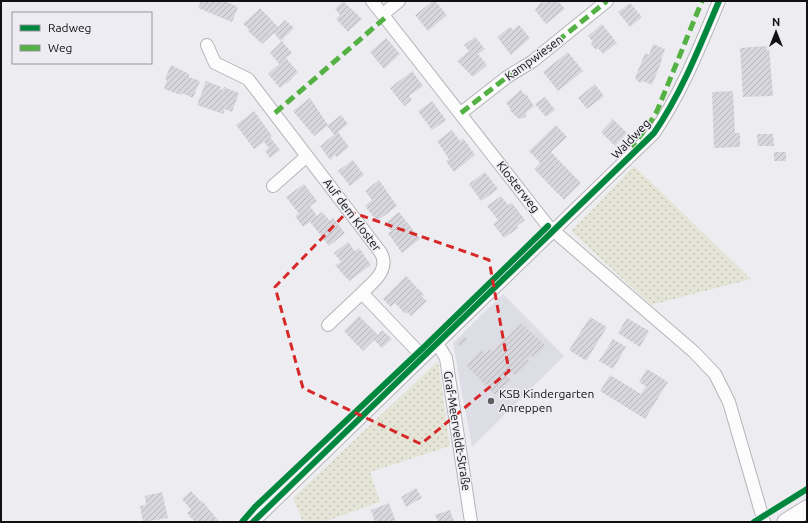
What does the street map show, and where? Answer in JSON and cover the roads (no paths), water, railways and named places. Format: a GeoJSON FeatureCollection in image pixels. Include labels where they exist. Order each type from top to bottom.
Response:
{"type":"FeatureCollection","features":[{"type":"Feature","properties":{"kind":"main road"},"geometry":{"type":"LineString","coordinates":[[786,522],[807,509]]}},
{"type":"Feature","properties":{"kind":"street","name":"Klosterweg"},"geometry":{"type":"LineString","coordinates":[[372,1],[548,226],[694,352],[715,374],[730,402],[764,522]]}},
{"type":"Feature","properties":{"kind":"street"},"geometry":{"type":"LineString","coordinates":[[383,14],[399,1]]}},
{"type":"Feature","properties":{"kind":"street","name":"Kampwiesen"},"geometry":{"type":"LineString","coordinates":[[461,113],[507,77],[533,62],[607,1]]}},
{"type":"Feature","properties":{"kind":"street","name":"Waldweg"},"geometry":{"type":"LineString","coordinates":[[554,230],[654,133],[669,111],[692,65],[719,1]]}},
{"type":"Feature","properties":{"kind":"street","name":"Auf dem Kloster"},"geometry":{"type":"LineString","coordinates":[[207,45],[215,63],[248,79],[383,257],[384,262],[380,275],[362,294],[328,325]]}},
{"type":"Feature","properties":{"kind":"street"},"geometry":{"type":"LineString","coordinates":[[273,186],[307,156]]}},
{"type":"Feature","properties":{"kind":"street"},"geometry":{"type":"LineString","coordinates":[[253,522],[554,230]]}},
{"type":"Feature","properties":{"kind":"street"},"geometry":{"type":"LineString","coordinates":[[362,294],[422,357]]}},
{"type":"Feature","properties":{"kind":"street","name":"Graf-Meerveldt-Straße"},"geometry":{"type":"LineString","coordinates":[[437,343],[446,358],[471,522]]}},
{"type":"Feature","properties":{"kind":"place","name":"KSB Kindergarten Anreppen"},"geometry":{"type":"Point","coordinates":[491,401]}}]}
